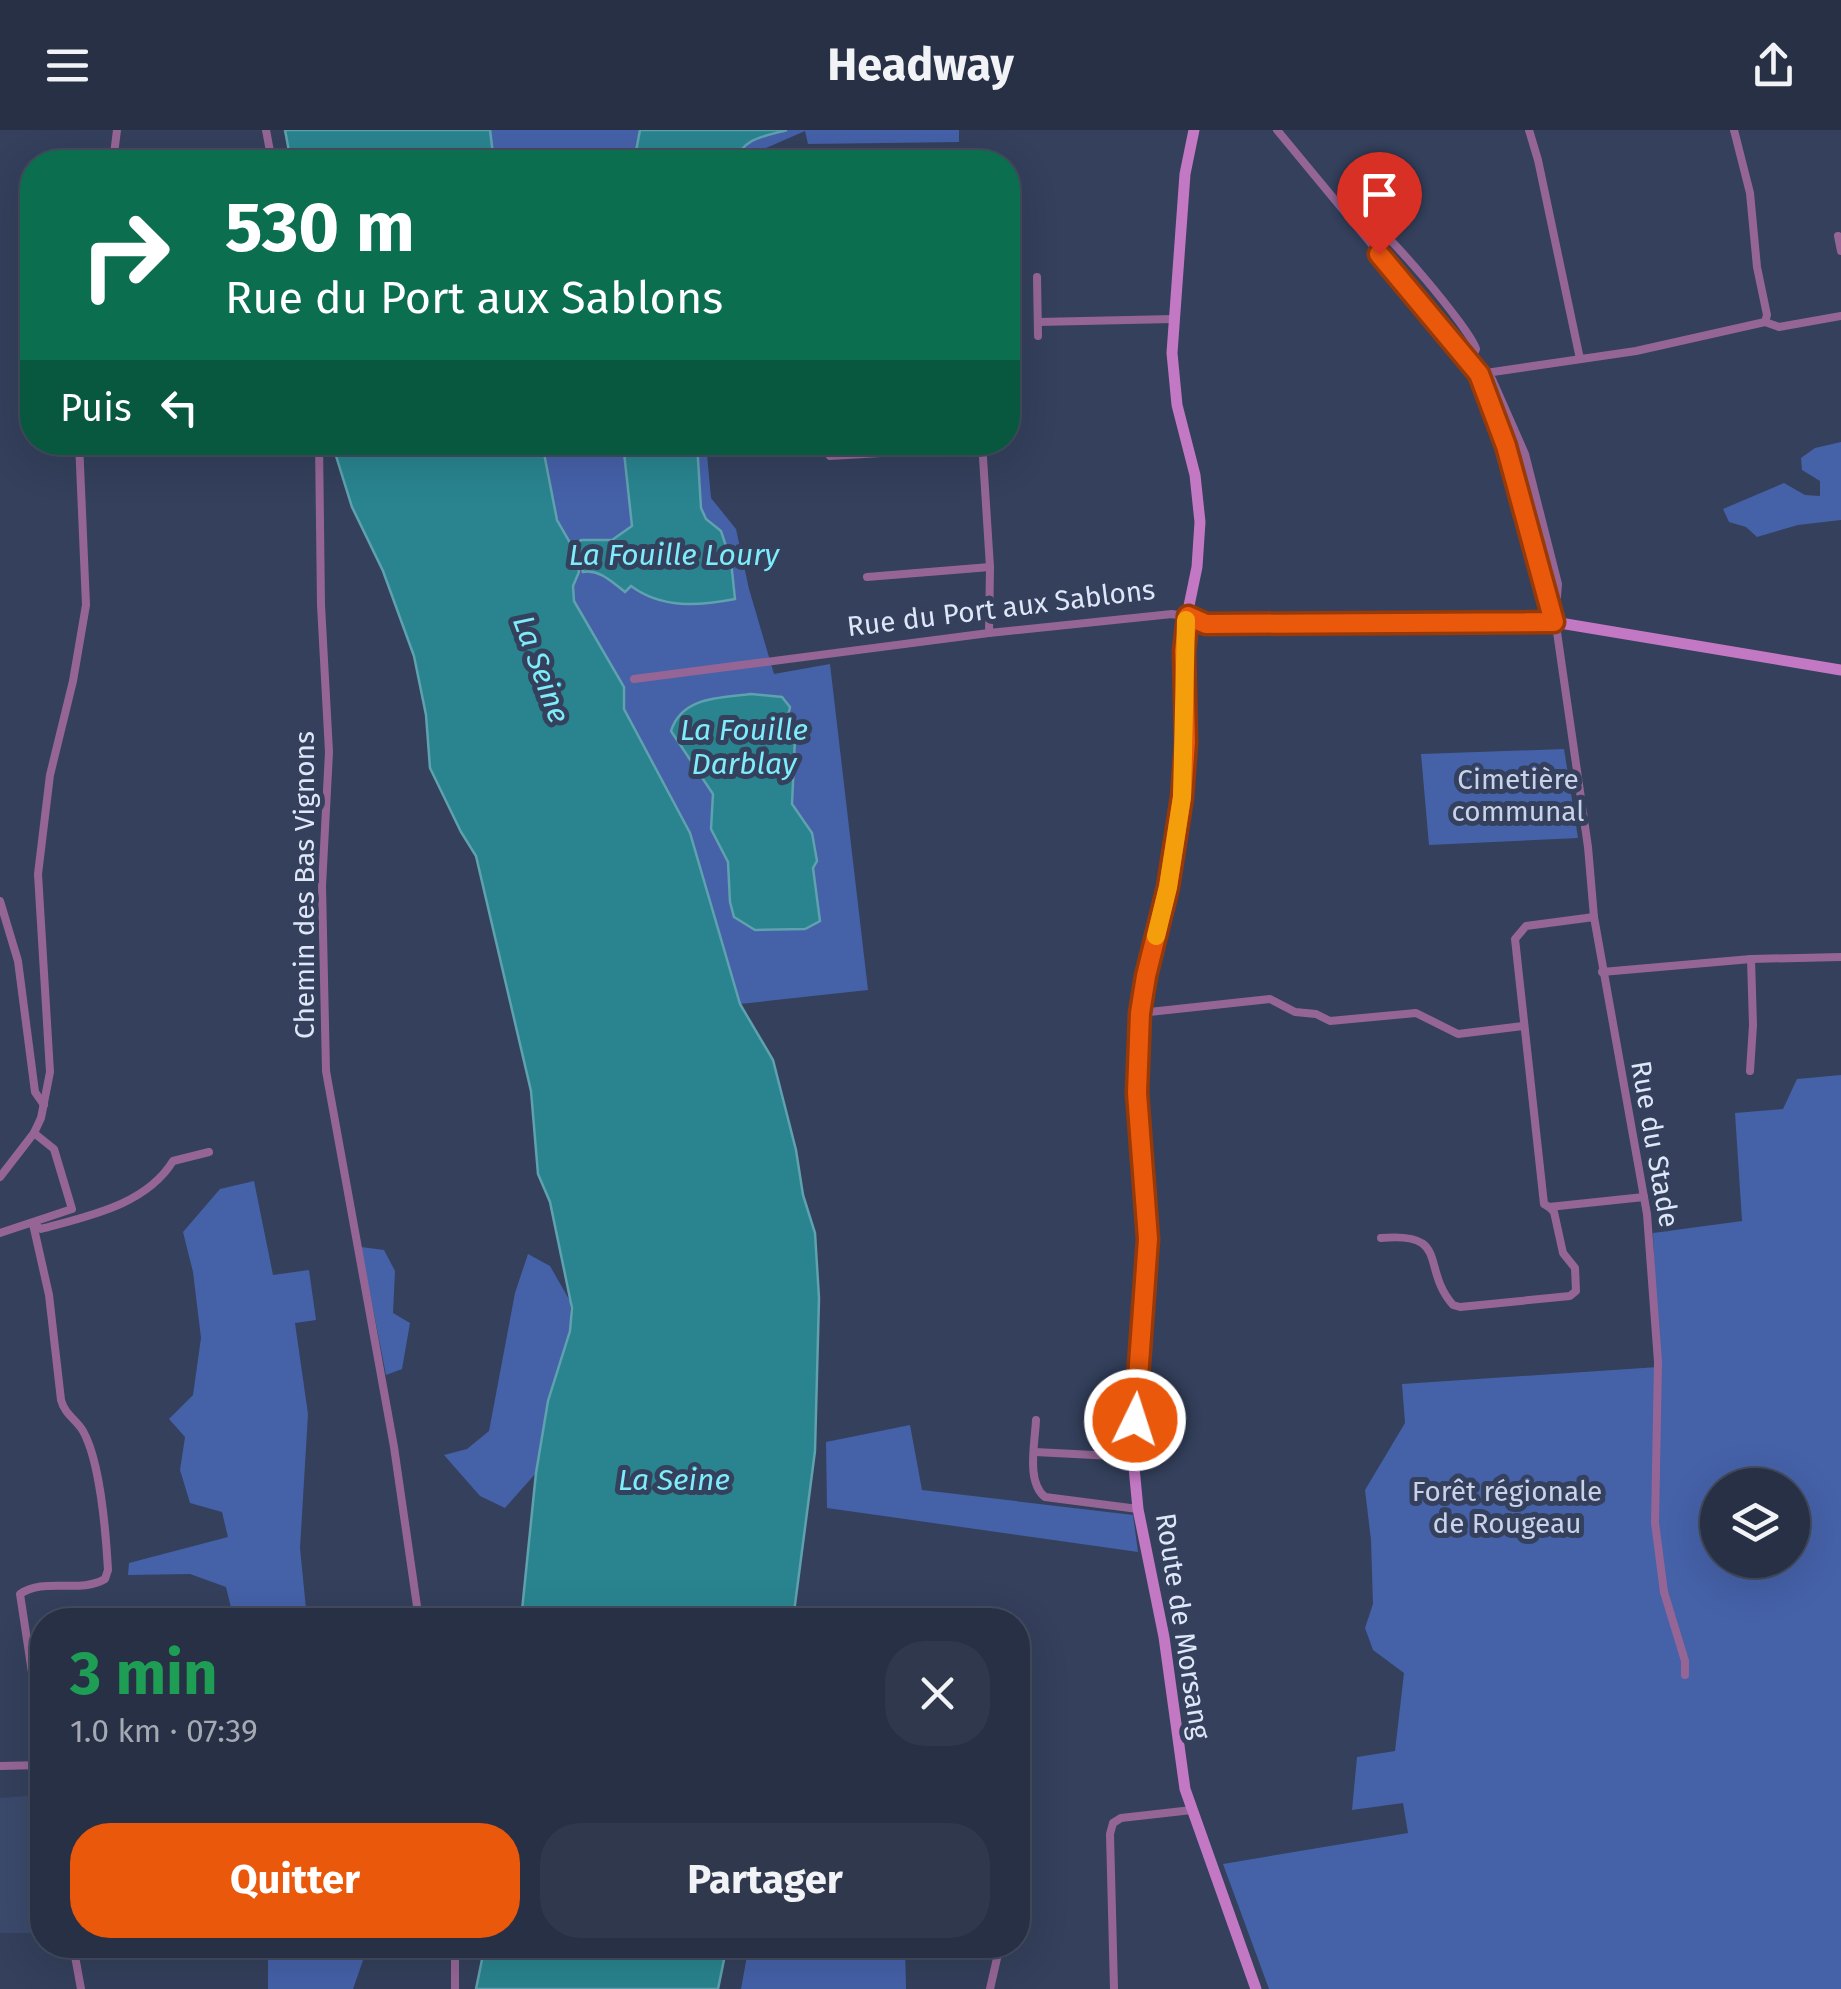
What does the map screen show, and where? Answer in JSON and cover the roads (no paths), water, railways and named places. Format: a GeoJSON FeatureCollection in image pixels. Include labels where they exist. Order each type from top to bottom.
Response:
{"type":"FeatureCollection","features":[{"type":"Feature","properties":{"kind":"street","name":"Route de Morsang"},"geometry":{"type":"LineString","coordinates":[[1194,130],[1185,174],[1173,320],[1174,381],[1200,522],[1184,640],[1186,742],[1182,797],[1168,887],[1140,1013],[1137,1093],[1148,1239],[1134,1456],[1138,1509],[1164,1637],[1180,1762],[1192,1810],[1256,1989]]}},
{"type":"Feature","properties":{"kind":"street"},"geometry":{"type":"LineString","coordinates":[[1278,130],[1479,374],[1506,446],[1549,601],[1557,597],[1558,584],[1524,454],[1492,378],[1479,374]]}},
{"type":"Feature","properties":{"kind":"street"},"geometry":{"type":"LineString","coordinates":[[1529,130],[1580,359]]}},
{"type":"Feature","properties":{"kind":"street"},"geometry":{"type":"LineString","coordinates":[[1734,130],[1750,194],[1765,322]]}},
{"type":"Feature","properties":{"kind":"street"},"geometry":{"type":"LineString","coordinates":[[1349,216],[1363,217],[1376,226],[1414,267],[1472,338],[1476,349],[1470,362]]}},
{"type":"Feature","properties":{"kind":"street"},"geometry":{"type":"LineString","coordinates":[[1838,236],[1841,250]]}},
{"type":"Feature","properties":{"kind":"street"},"geometry":{"type":"LineString","coordinates":[[1037,277],[1038,336]]}},
{"type":"Feature","properties":{"kind":"street"},"geometry":{"type":"LineString","coordinates":[[1479,374],[1684,342],[1765,322],[1780,327],[1841,316]]}},
{"type":"Feature","properties":{"kind":"street"},"geometry":{"type":"LineString","coordinates":[[1038,322],[1173,320]]}},
{"type":"Feature","properties":{"kind":"street"},"geometry":{"type":"LineString","coordinates":[[0,1177],[34,1133],[44,1106],[50,1057],[38,874],[50,775],[86,605],[80,455]]}},
{"type":"Feature","properties":{"kind":"street","name":"Chemin des Bas Vignons"},"geometry":{"type":"LineString","coordinates":[[319,455],[321,604],[329,752],[322,886],[326,1071],[394,1446],[417,1608]]}},
{"type":"Feature","properties":{"kind":"street"},"geometry":{"type":"LineString","coordinates":[[830,456],[844,455]]}},
{"type":"Feature","properties":{"kind":"street"},"geometry":{"type":"LineString","coordinates":[[983,455],[990,567],[989,633]]}},
{"type":"Feature","properties":{"kind":"street"},"geometry":{"type":"LineString","coordinates":[[867,577],[990,567]]}},
{"type":"Feature","properties":{"kind":"street","name":"Rue du Stade"},"geometry":{"type":"LineString","coordinates":[[1549,601],[1588,846],[1602,972],[1644,1197],[1655,1286],[1658,1362],[1655,1522],[1664,1592],[1685,1675]]}},
{"type":"Feature","properties":{"kind":"street","name":"Rue du Port aux Sablons"},"geometry":{"type":"LineString","coordinates":[[634,679],[989,633],[1172,614],[1206,624],[1554,622],[1841,670]]}},
{"type":"Feature","properties":{"kind":"street"},"geometry":{"type":"LineString","coordinates":[[0,901],[18,961],[34,1092],[44,1106]]}},
{"type":"Feature","properties":{"kind":"street"},"geometry":{"type":"LineString","coordinates":[[1381,1238],[1409,1236],[1425,1244],[1453,1304],[1460,1307],[1570,1296],[1576,1291],[1577,1275],[1563,1253],[1554,1212],[1544,1204],[1514,948],[1519,930],[1533,924],[1594,917]]}},
{"type":"Feature","properties":{"kind":"street"},"geometry":{"type":"LineString","coordinates":[[1602,972],[1751,959],[1841,957]]}},
{"type":"Feature","properties":{"kind":"street"},"geometry":{"type":"LineString","coordinates":[[1750,1071],[1751,959]]}},
{"type":"Feature","properties":{"kind":"street"},"geometry":{"type":"LineString","coordinates":[[1140,1013],[1270,998],[1294,1012],[1335,1021],[1416,1013],[1458,1034],[1523,1026]]}},
{"type":"Feature","properties":{"kind":"street"},"geometry":{"type":"LineString","coordinates":[[0,1233],[72,1209],[54,1149],[34,1133]]}},
{"type":"Feature","properties":{"kind":"street"},"geometry":{"type":"LineString","coordinates":[[33,1224],[41,1229],[110,1210],[163,1179],[174,1161],[209,1152]]}},
{"type":"Feature","properties":{"kind":"street"},"geometry":{"type":"LineString","coordinates":[[1549,1207],[1644,1197]]}},
{"type":"Feature","properties":{"kind":"street"},"geometry":{"type":"LineString","coordinates":[[30,1659],[20,1594],[32,1588],[95,1585],[105,1579],[108,1570],[101,1505],[84,1432],[67,1415],[60,1400],[50,1295],[33,1224]]}},
{"type":"Feature","properties":{"kind":"street"},"geometry":{"type":"LineString","coordinates":[[1036,1420],[1034,1483],[1042,1496],[1138,1509]]}},
{"type":"Feature","properties":{"kind":"street"},"geometry":{"type":"LineString","coordinates":[[1035,1452],[1134,1456]]}},
{"type":"Feature","properties":{"kind":"street"},"geometry":{"type":"LineString","coordinates":[[0,1766],[30,1765]]}},
{"type":"Feature","properties":{"kind":"street"},"geometry":{"type":"LineString","coordinates":[[1114,1989],[1110,1834],[1113,1823],[1121,1818],[1192,1810]]}},
{"type":"Feature","properties":{"kind":"street"},"geometry":{"type":"LineString","coordinates":[[75,1958],[80,1989]]}},
{"type":"Feature","properties":{"kind":"street"},"geometry":{"type":"LineString","coordinates":[[455,1958],[455,1989]]}},
{"type":"Feature","properties":{"kind":"street"},"geometry":{"type":"LineString","coordinates":[[990,1989],[997,1958]]}},
{"type":"Feature","properties":{"kind":"water"},"geometry":{"type":"Polygon","coordinates":[[[285,130],[490,130],[492,150],[289,150],[285,130]]]}},
{"type":"Feature","properties":{"kind":"water"},"geometry":{"type":"Polygon","coordinates":[[[640,130],[787,130],[763,136],[742,150],[636,150],[640,130]]]}},
{"type":"Feature","properties":{"kind":"water","name":"La Seine"},"geometry":{"type":"Polygon","coordinates":[[[336,455],[544,455],[557,520],[573,548],[579,572],[573,586],[574,601],[624,687],[624,709],[690,833],[740,1004],[773,1060],[815,1233],[819,1298],[815,1451],[795,1608],[522,1608],[536,1473],[548,1401],[570,1331],[572,1308],[550,1202],[538,1174],[531,1091],[476,856],[430,768],[426,715],[414,656],[383,571],[352,507],[336,455]]]}},
{"type":"Feature","properties":{"kind":"water","name":"La Fouille Loury"},"geometry":{"type":"Polygon","coordinates":[[[624,455],[698,455],[701,508],[706,519],[721,531],[731,561],[735,599],[694,604],[668,602],[631,586],[625,592],[600,574],[583,572],[575,546],[581,540],[612,540],[632,526],[624,455]]]}},
{"type":"Feature","properties":{"kind":"water","name":"La Fouille Darblay"},"geometry":{"type":"Polygon","coordinates":[[[751,694],[782,697],[790,707],[788,716],[795,739],[792,804],[812,833],[817,861],[813,868],[820,921],[805,929],[755,930],[734,917],[728,862],[711,829],[713,794],[671,731],[676,720],[693,705],[751,694]]]}},
{"type":"Feature","properties":{"kind":"water"},"geometry":{"type":"Polygon","coordinates":[[[482,1958],[724,1958],[718,1989],[476,1989],[482,1958]]]}},
{"type":"Feature","properties":{"kind":"park label","name":"Cimetière communal"},"geometry":{"type":"Point","coordinates":[1518,795]}},
{"type":"Feature","properties":{"kind":"park label","name":"Forêt régionale de Rougeau"},"geometry":{"type":"Point","coordinates":[1507,1507]}}]}
